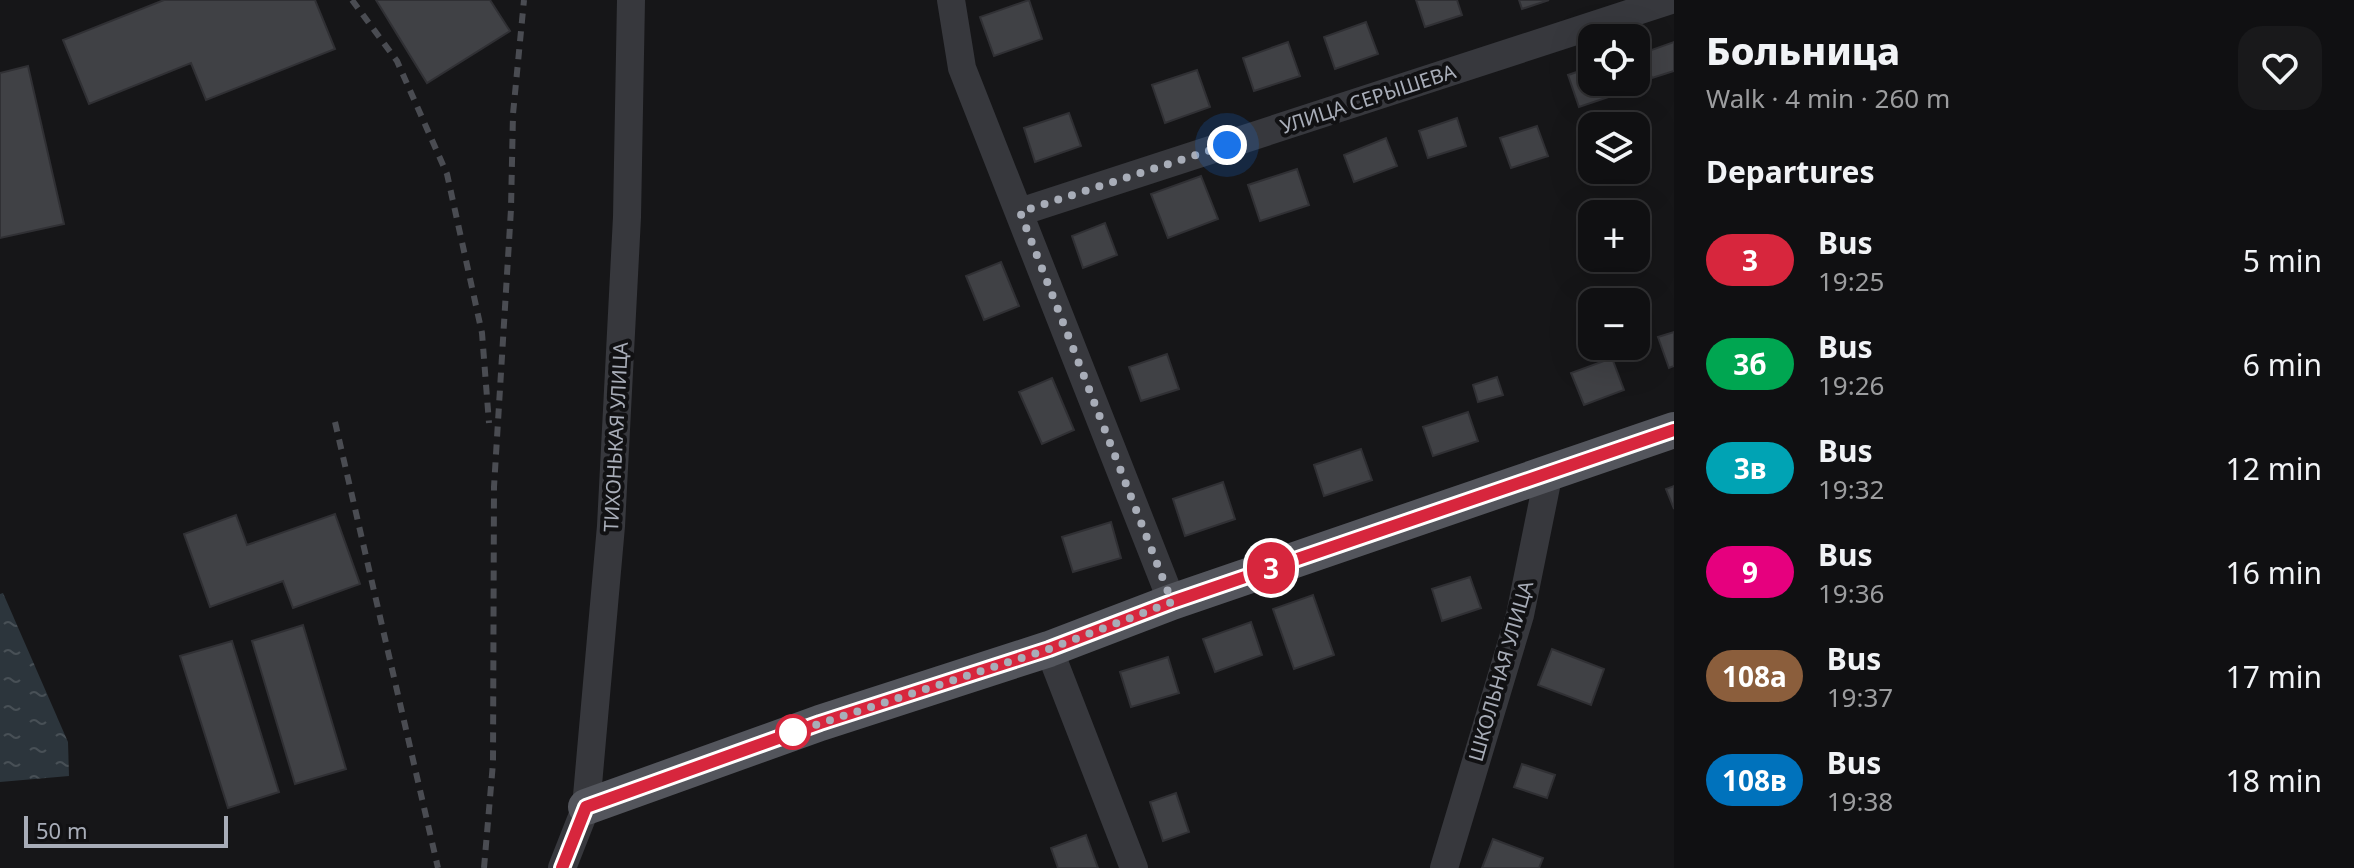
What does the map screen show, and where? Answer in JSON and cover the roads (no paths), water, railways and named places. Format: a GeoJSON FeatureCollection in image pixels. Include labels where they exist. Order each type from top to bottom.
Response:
{"type":"FeatureCollection","features":[{"type":"Feature","properties":{"kind":"main road"},"geometry":{"type":"LineString","coordinates":[[586,807],[820,723],[1049,649],[1172,602],[1674,430]]}},
{"type":"Feature","properties":{"kind":"street","name":"ТИХОНЬКАЯ УЛИЦА"},"geometry":{"type":"LineString","coordinates":[[562,868],[586,807],[611,526],[627,217],[631,0]]}},
{"type":"Feature","properties":{"kind":"street"},"geometry":{"type":"LineString","coordinates":[[951,0],[962,68],[1172,602]]}},
{"type":"Feature","properties":{"kind":"street","name":"УЛИЦА СЕРЫШЕВА"},"geometry":{"type":"LineString","coordinates":[[1020,212],[1671,0]]}},
{"type":"Feature","properties":{"kind":"street","name":"ШКОЛЬНАЯ УЛИЦА"},"geometry":{"type":"LineString","coordinates":[[1444,868],[1520,615],[1549,472]]}},
{"type":"Feature","properties":{"kind":"street"},"geometry":{"type":"LineString","coordinates":[[1049,649],[1134,868]]}},
{"type":"Feature","properties":{"kind":"water"},"geometry":{"type":"Polygon","coordinates":[[[3,593],[68,742],[69,776],[0,782],[0,594],[3,593]]]}},
{"type":"Feature","properties":{"kind":"railway"},"geometry":{"type":"LineString","coordinates":[[352,0],[397,61],[447,174],[482,333],[489,423]]}},
{"type":"Feature","properties":{"kind":"railway"},"geometry":{"type":"LineString","coordinates":[[484,868],[493,763],[494,487],[511,209],[513,114],[524,0]]}},
{"type":"Feature","properties":{"kind":"railway"},"geometry":{"type":"LineString","coordinates":[[335,422],[438,868]]}}]}
